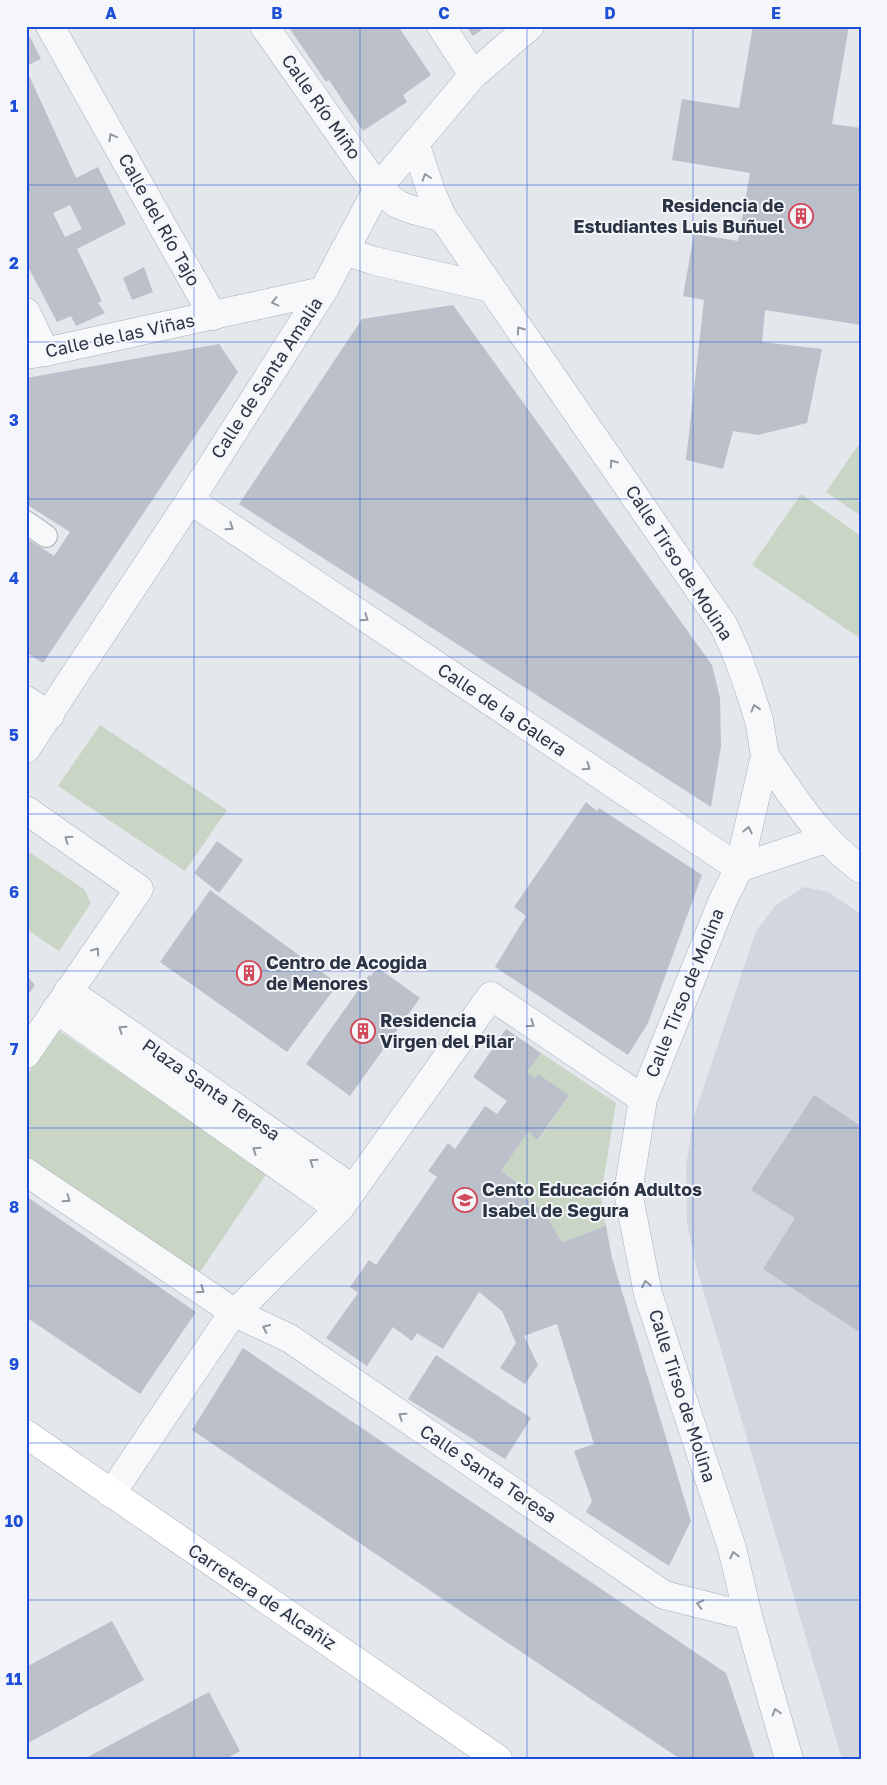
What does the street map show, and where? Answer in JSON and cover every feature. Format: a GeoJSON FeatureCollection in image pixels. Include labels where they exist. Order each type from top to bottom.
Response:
{"type":"FeatureCollection","features":[{"type":"Feature","properties":{"kind":"main road","name":"Carretera de Alcañiz"},"geometry":{"type":"LineString","coordinates":[[26,1434],[498,1759]]}},
{"type":"Feature","properties":{"kind":"street","name":"Calle del Río Tajo"},"geometry":{"type":"LineString","coordinates":[[50,26],[213,316]]}},
{"type":"Feature","properties":{"kind":"street","name":"Calle Río Miño"},"geometry":{"type":"LineString","coordinates":[[264,26],[378,188]]}},
{"type":"Feature","properties":{"kind":"street"},"geometry":{"type":"LineString","coordinates":[[441,26],[473,76]]}},
{"type":"Feature","properties":{"kind":"street","name":"Calle de Santa Amalia"},"geometry":{"type":"LineString","coordinates":[[26,749],[190,500],[323,291],[378,188],[415,142],[473,76],[530,26]]}},
{"type":"Feature","properties":{"kind":"street","name":"Calle Tirso de Molina"},"geometry":{"type":"LineString","coordinates":[[415,142],[432,194],[443,218],[724,626],[737,655],[759,720],[765,756],[739,868],[723,900],[643,1099],[628,1192],[648,1294],[732,1548],[748,1616],[790,1759]]}},
{"type":"Feature","properties":{"kind":"street"},"geometry":{"type":"LineString","coordinates":[[378,188],[397,204],[443,218]]}},
{"type":"Feature","properties":{"kind":"street"},"geometry":{"type":"LineString","coordinates":[[344,251],[374,261],[491,288]]}},
{"type":"Feature","properties":{"kind":"street"},"geometry":{"type":"LineString","coordinates":[[213,316],[323,291]]}},
{"type":"Feature","properties":{"kind":"street"},"geometry":{"type":"LineString","coordinates":[[26,312],[36,354]]}},
{"type":"Feature","properties":{"kind":"street","name":"Calle de las Viñas"},"geometry":{"type":"LineString","coordinates":[[36,354],[213,316]]}},
{"type":"Feature","properties":{"kind":"street","name":"Calle de la Galera"},"geometry":{"type":"LineString","coordinates":[[190,500],[739,868]]}},
{"type":"Feature","properties":{"kind":"street"},"geometry":{"type":"LineString","coordinates":[[26,700],[50,715]]}},
{"type":"Feature","properties":{"kind":"street"},"geometry":{"type":"LineString","coordinates":[[765,756],[792,797],[825,839],[861,869]]}},
{"type":"Feature","properties":{"kind":"street"},"geometry":{"type":"LineString","coordinates":[[26,810],[139,889],[26,1054]]}},
{"type":"Feature","properties":{"kind":"street"},"geometry":{"type":"LineString","coordinates":[[739,868],[825,839]]}},
{"type":"Feature","properties":{"kind":"street"},"geometry":{"type":"LineString","coordinates":[[111,1494],[228,1320],[346,1199],[490,996],[643,1099]]}},
{"type":"Feature","properties":{"kind":"street","name":"Plaza Santa Teresa"},"geometry":{"type":"LineString","coordinates":[[62,1000],[346,1199]]}},
{"type":"Feature","properties":{"kind":"street"},"geometry":{"type":"LineString","coordinates":[[26,1172],[235,1313]]}},
{"type":"Feature","properties":{"kind":"street","name":"Calle Santa Teresa"},"geometry":{"type":"LineString","coordinates":[[235,1313],[289,1338],[664,1595],[748,1616]]}},
{"type":"Feature","properties":{"kind":"lane"},"geometry":{"type":"LineString","coordinates":[[26,522],[46,536]]}},
{"type":"Feature","properties":{"kind":"shaded area"},"geometry":{"type":"Polygon","coordinates":[[[804,887],[828,892],[861,914],[861,1759],[842,1759],[696,1266],[687,1223],[686,1166],[694,1116],[756,931],[776,905],[804,887]]]}},
{"type":"Feature","properties":{"kind":"green space"},"geometry":{"type":"Polygon","coordinates":[[[861,441],[861,516],[826,492],[861,441]]]}},
{"type":"Feature","properties":{"kind":"green space"},"geometry":{"type":"Polygon","coordinates":[[[801,494],[861,536],[861,639],[752,565],[801,494]]]}},
{"type":"Feature","properties":{"kind":"green space"},"geometry":{"type":"Polygon","coordinates":[[[100,725],[227,810],[185,871],[58,786],[100,725]]]}},
{"type":"Feature","properties":{"kind":"green space"},"geometry":{"type":"Polygon","coordinates":[[[26,850],[85,890],[91,903],[59,951],[26,929],[26,850]]]}},
{"type":"Feature","properties":{"kind":"green space"},"geometry":{"type":"Polygon","coordinates":[[[58,1030],[267,1173],[198,1275],[26,1157],[26,1076],[58,1030]]]}},
{"type":"Feature","properties":{"kind":"green space"},"geometry":{"type":"Polygon","coordinates":[[[541,1053],[616,1103],[601,1196],[606,1226],[562,1242],[543,1210],[514,1191],[520,1183],[501,1171],[528,1132],[539,1140],[569,1095],[538,1074],[535,1078],[527,1072],[541,1053]]]}},
{"type":"Feature","properties":{"kind":"building"},"geometry":{"type":"Polygon","coordinates":[[[288,26],[398,26],[431,75],[403,95],[407,102],[363,131],[329,80],[326,82],[288,26]]]}},
{"type":"Feature","properties":{"kind":"building"},"geometry":{"type":"Polygon","coordinates":[[[466,26],[487,26],[473,36],[466,26]]]}},
{"type":"Feature","properties":{"kind":"building"},"geometry":{"type":"Polygon","coordinates":[[[753,26],[849,26],[832,124],[861,128],[861,325],[765,310],[762,342],[822,349],[807,423],[758,435],[733,431],[723,469],[686,460],[704,300],[683,296],[694,234],[738,241],[750,173],[672,160],[682,99],[739,108],[753,26]]]}},
{"type":"Feature","properties":{"kind":"building"},"geometry":{"type":"Polygon","coordinates":[[[30,37],[41,59],[26,66],[26,40],[30,37]]]}},
{"type":"Feature","properties":{"kind":"building"},"geometry":{"type":"Polygon","coordinates":[[[26,69],[76,178],[98,167],[126,224],[77,249],[102,301],[98,303],[105,313],[76,326],[71,316],[57,322],[26,263],[26,69]],[[70,205],[53,213],[65,237],[82,229],[70,205]]]}},
{"type":"Feature","properties":{"kind":"building"},"geometry":{"type":"Polygon","coordinates":[[[144,267],[153,292],[132,300],[123,278],[144,267]]]}},
{"type":"Feature","properties":{"kind":"building"},"geometry":{"type":"Polygon","coordinates":[[[453,305],[712,665],[720,698],[721,746],[711,807],[239,504],[362,319],[453,305]]]}},
{"type":"Feature","properties":{"kind":"building"},"geometry":{"type":"Polygon","coordinates":[[[219,344],[238,372],[43,663],[26,652],[26,538],[54,556],[70,532],[26,504],[26,378],[219,344]]]}},
{"type":"Feature","properties":{"kind":"building"},"geometry":{"type":"Polygon","coordinates":[[[586,802],[597,811],[599,808],[702,875],[648,1023],[628,1055],[495,967],[526,916],[514,907],[586,802]]]}},
{"type":"Feature","properties":{"kind":"building"},"geometry":{"type":"Polygon","coordinates":[[[217,841],[243,860],[219,893],[194,873],[217,841]]]}},
{"type":"Feature","properties":{"kind":"building","name":"Centro de Acogida de Menores"},"geometry":{"type":"Polygon","coordinates":[[[210,890],[338,984],[287,1052],[160,962],[210,890]]]}},
{"type":"Feature","properties":{"kind":"building","name":"Residencia Virgen del Pilar"},"geometry":{"type":"Polygon","coordinates":[[[377,967],[420,998],[350,1096],[306,1064],[369,975],[371,976],[377,967]]]}},
{"type":"Feature","properties":{"kind":"building"},"geometry":{"type":"Polygon","coordinates":[[[26,975],[35,985],[26,998],[26,975]]]}},
{"type":"Feature","properties":{"kind":"building"},"geometry":{"type":"Polygon","coordinates":[[[506,1029],[541,1053],[527,1072],[535,1078],[538,1074],[569,1095],[538,1140],[528,1132],[501,1171],[520,1184],[514,1191],[543,1210],[562,1242],[606,1226],[612,1258],[691,1521],[669,1566],[586,1512],[592,1501],[574,1451],[594,1444],[557,1324],[524,1336],[538,1365],[525,1384],[500,1368],[516,1343],[502,1311],[479,1292],[443,1349],[417,1333],[412,1341],[393,1327],[367,1366],[326,1338],[358,1293],[350,1287],[369,1260],[376,1265],[437,1177],[428,1171],[448,1143],[455,1149],[485,1106],[497,1114],[507,1101],[473,1077],[506,1029]]]}},
{"type":"Feature","properties":{"kind":"building"},"geometry":{"type":"Polygon","coordinates":[[[814,1095],[861,1126],[861,1333],[763,1269],[795,1218],[751,1190],[814,1095]]]}},
{"type":"Feature","properties":{"kind":"building"},"geometry":{"type":"Polygon","coordinates":[[[26,1196],[196,1312],[140,1394],[26,1317],[26,1196]]]}},
{"type":"Feature","properties":{"kind":"building"},"geometry":{"type":"Polygon","coordinates":[[[243,1348],[726,1673],[755,1759],[680,1759],[192,1430],[243,1348]]]}},
{"type":"Feature","properties":{"kind":"building"},"geometry":{"type":"Polygon","coordinates":[[[436,1355],[531,1418],[505,1459],[408,1399],[436,1355]]]}},
{"type":"Feature","properties":{"kind":"building"},"geometry":{"type":"Polygon","coordinates":[[[112,1621],[144,1680],[26,1744],[26,1667],[112,1621]]]}},
{"type":"Feature","properties":{"kind":"building"},"geometry":{"type":"Polygon","coordinates":[[[209,1692],[240,1751],[226,1759],[84,1759],[209,1692]]]}},
{"type":"Feature","properties":{"kind":"place","name":"Residencia de Estudiantes Luis Buñuel"},"geometry":{"type":"Point","coordinates":[801,216]}},
{"type":"Feature","properties":{"kind":"place","name":"Centro de Acogida de Menores"},"geometry":{"type":"Point","coordinates":[249,973]}},
{"type":"Feature","properties":{"kind":"place","name":"Residencia Virgen del Pilar"},"geometry":{"type":"Point","coordinates":[363,1031]}},
{"type":"Feature","properties":{"kind":"place","name":"Cento Educación Adultos Isabel de Segura"},"geometry":{"type":"Point","coordinates":[465,1200]}}]}
